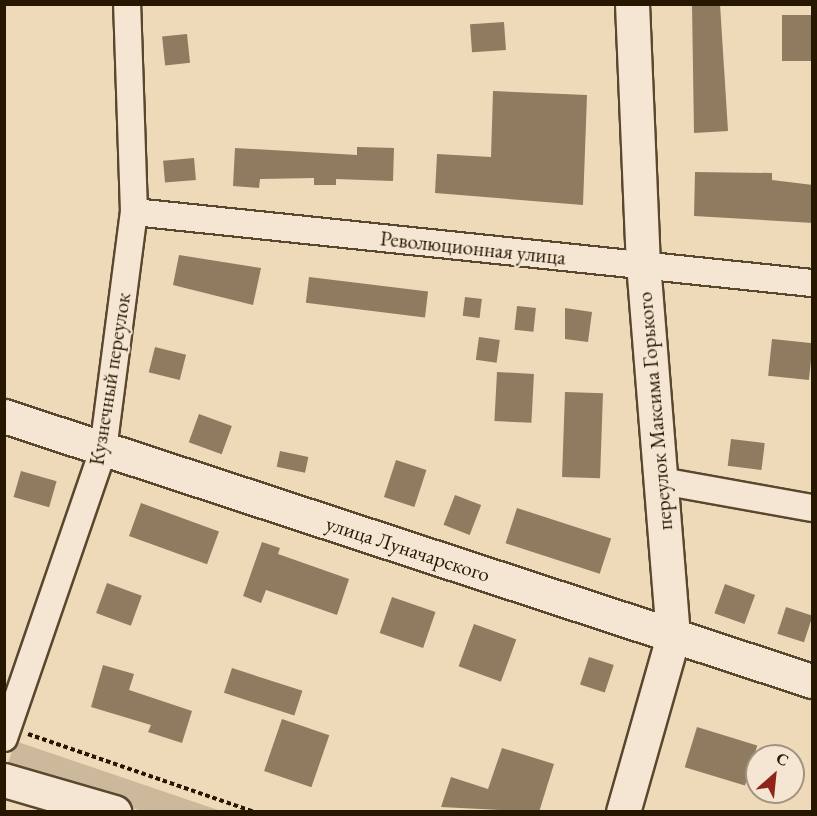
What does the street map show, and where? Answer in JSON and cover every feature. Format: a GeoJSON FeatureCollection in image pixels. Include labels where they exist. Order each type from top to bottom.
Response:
{"type":"FeatureCollection","features":[{"type":"Feature","properties":{"kind":"street","name":"Кузнечный переулок"},"geometry":{"type":"LineString","coordinates":[[6,733],[103,450],[134,212],[127,4]]}},
{"type":"Feature","properties":{"kind":"street","name":"переулок Максима Горького"},"geometry":{"type":"LineString","coordinates":[[623,812],[673,636],[643,266],[632,4]]}},
{"type":"Feature","properties":{"kind":"street","name":"Революционная улица"},"geometry":{"type":"LineString","coordinates":[[134,212],[813,283]]}},
{"type":"Feature","properties":{"kind":"street","name":"улица Луначарского"},"geometry":{"type":"LineString","coordinates":[[4,416],[813,681]]}},
{"type":"Feature","properties":{"kind":"street"},"geometry":{"type":"LineString","coordinates":[[662,481],[813,508]]}},
{"type":"Feature","properties":{"kind":"street"},"geometry":{"type":"LineString","coordinates":[[4,780],[114,812]]}},
{"type":"Feature","properties":{"kind":"path"},"geometry":{"type":"LineString","coordinates":[[6,733],[255,812]]}},
{"type":"Feature","properties":{"kind":"shaded area"},"geometry":{"type":"Polygon","coordinates":[[[15,741],[221,811],[142,811],[6,770],[15,741]]]}},
{"type":"Feature","properties":{"kind":"building"},"geometry":{"type":"Polygon","coordinates":[[[692,4],[720,4],[728,131],[694,133],[692,4]]]}},
{"type":"Feature","properties":{"kind":"building"},"geometry":{"type":"Polygon","coordinates":[[[782,15],[812,15],[812,61],[782,61],[782,15]]]}},
{"type":"Feature","properties":{"kind":"building"},"geometry":{"type":"Polygon","coordinates":[[[504,22],[506,50],[472,52],[470,24],[504,22]]]}},
{"type":"Feature","properties":{"kind":"building"},"geometry":{"type":"Polygon","coordinates":[[[187,34],[190,63],[165,65],[162,37],[187,34]]]}},
{"type":"Feature","properties":{"kind":"building"},"geometry":{"type":"Polygon","coordinates":[[[493,91],[587,95],[583,205],[435,193],[437,154],[491,157],[493,91]]]}},
{"type":"Feature","properties":{"kind":"building"},"geometry":{"type":"Polygon","coordinates":[[[357,147],[394,148],[393,181],[336,179],[336,185],[314,185],[314,178],[260,179],[259,188],[233,186],[235,148],[357,155],[357,147]]]}},
{"type":"Feature","properties":{"kind":"building"},"geometry":{"type":"Polygon","coordinates":[[[194,158],[196,180],[165,183],[163,161],[194,158]]]}},
{"type":"Feature","properties":{"kind":"building"},"geometry":{"type":"Polygon","coordinates":[[[695,172],[772,173],[772,180],[813,185],[813,223],[694,216],[695,172]]]}},
{"type":"Feature","properties":{"kind":"building"},"geometry":{"type":"Polygon","coordinates":[[[179,255],[261,268],[253,305],[173,285],[179,255]]]}},
{"type":"Feature","properties":{"kind":"building"},"geometry":{"type":"Polygon","coordinates":[[[309,277],[428,292],[425,317],[306,303],[309,277]]]}},
{"type":"Feature","properties":{"kind":"building"},"geometry":{"type":"Polygon","coordinates":[[[465,297],[482,299],[480,318],[463,316],[465,297]]]}},
{"type":"Feature","properties":{"kind":"building"},"geometry":{"type":"Polygon","coordinates":[[[517,306],[536,308],[533,332],[514,330],[517,306]]]}},
{"type":"Feature","properties":{"kind":"building"},"geometry":{"type":"Polygon","coordinates":[[[565,308],[592,312],[588,342],[565,339],[565,308]]]}},
{"type":"Feature","properties":{"kind":"building"},"geometry":{"type":"Polygon","coordinates":[[[479,337],[500,340],[497,363],[476,360],[479,337]]]}},
{"type":"Feature","properties":{"kind":"building"},"geometry":{"type":"Polygon","coordinates":[[[772,339],[812,343],[809,380],[768,376],[772,339]]]}},
{"type":"Feature","properties":{"kind":"building"},"geometry":{"type":"Polygon","coordinates":[[[155,347],[186,355],[180,380],[149,372],[155,347]]]}},
{"type":"Feature","properties":{"kind":"building"},"geometry":{"type":"Polygon","coordinates":[[[497,372],[534,374],[531,423],[494,421],[497,372]]]}},
{"type":"Feature","properties":{"kind":"building"},"geometry":{"type":"Polygon","coordinates":[[[565,392],[603,393],[600,478],[562,477],[565,392]]]}},
{"type":"Feature","properties":{"kind":"building"},"geometry":{"type":"Polygon","coordinates":[[[199,414],[232,426],[222,454],[189,442],[199,414]]]}},
{"type":"Feature","properties":{"kind":"building"},"geometry":{"type":"Polygon","coordinates":[[[731,439],[765,443],[761,470],[728,466],[731,439]]]}},
{"type":"Feature","properties":{"kind":"building"},"geometry":{"type":"Polygon","coordinates":[[[280,451],[308,457],[305,473],[277,467],[280,451]]]}},
{"type":"Feature","properties":{"kind":"building"},"geometry":{"type":"Polygon","coordinates":[[[396,460],[426,470],[414,507],[384,497],[396,460]]]}},
{"type":"Feature","properties":{"kind":"building"},"geometry":{"type":"Polygon","coordinates":[[[21,471],[57,481],[49,507],[14,497],[21,471]]]}},
{"type":"Feature","properties":{"kind":"building"},"geometry":{"type":"Polygon","coordinates":[[[455,495],[481,505],[470,535],[444,525],[455,495]]]}},
{"type":"Feature","properties":{"kind":"building"},"geometry":{"type":"Polygon","coordinates":[[[141,503],[219,531],[207,564],[129,536],[141,503]]]}},
{"type":"Feature","properties":{"kind":"building"},"geometry":{"type":"Polygon","coordinates":[[[517,508],[611,539],[600,574],[506,543],[517,508]]]}},
{"type":"Feature","properties":{"kind":"building"},"geometry":{"type":"Polygon","coordinates":[[[262,542],[280,548],[278,554],[349,579],[337,615],[266,590],[261,603],[243,596],[262,542]]]}},
{"type":"Feature","properties":{"kind":"building"},"geometry":{"type":"Polygon","coordinates":[[[107,583],[142,596],[131,626],[96,613],[107,583]]]}},
{"type":"Feature","properties":{"kind":"building"},"geometry":{"type":"Polygon","coordinates":[[[725,584],[755,595],[744,624],[714,613],[725,584]]]}},
{"type":"Feature","properties":{"kind":"building"},"geometry":{"type":"Polygon","coordinates":[[[392,597],[435,612],[423,648],[380,633],[392,597]]]}},
{"type":"Feature","properties":{"kind":"building"},"geometry":{"type":"Polygon","coordinates":[[[786,607],[812,615],[804,642],[777,634],[786,607]]]}},
{"type":"Feature","properties":{"kind":"building"},"geometry":{"type":"Polygon","coordinates":[[[474,624],[516,639],[501,682],[459,666],[474,624]]]}},
{"type":"Feature","properties":{"kind":"building"},"geometry":{"type":"Polygon","coordinates":[[[589,657],[614,665],[605,693],[580,685],[589,657]]]}},
{"type":"Feature","properties":{"kind":"building"},"geometry":{"type":"Polygon","coordinates":[[[103,665],[134,674],[129,690],[192,711],[182,743],[148,732],[151,725],[91,707],[103,665]]]}},
{"type":"Feature","properties":{"kind":"building"},"geometry":{"type":"Polygon","coordinates":[[[232,668],[302,691],[294,716],[224,693],[232,668]]]}},
{"type":"Feature","properties":{"kind":"building"},"geometry":{"type":"Polygon","coordinates":[[[282,719],[329,735],[311,787],[264,771],[282,719]]]}},
{"type":"Feature","properties":{"kind":"building"},"geometry":{"type":"Polygon","coordinates":[[[697,727],[753,744],[745,744],[745,786],[685,767],[697,727]]]}},
{"type":"Feature","properties":{"kind":"building"},"geometry":{"type":"Polygon","coordinates":[[[502,748],[554,764],[539,812],[441,807],[451,777],[488,789],[502,748]]]}}]}
